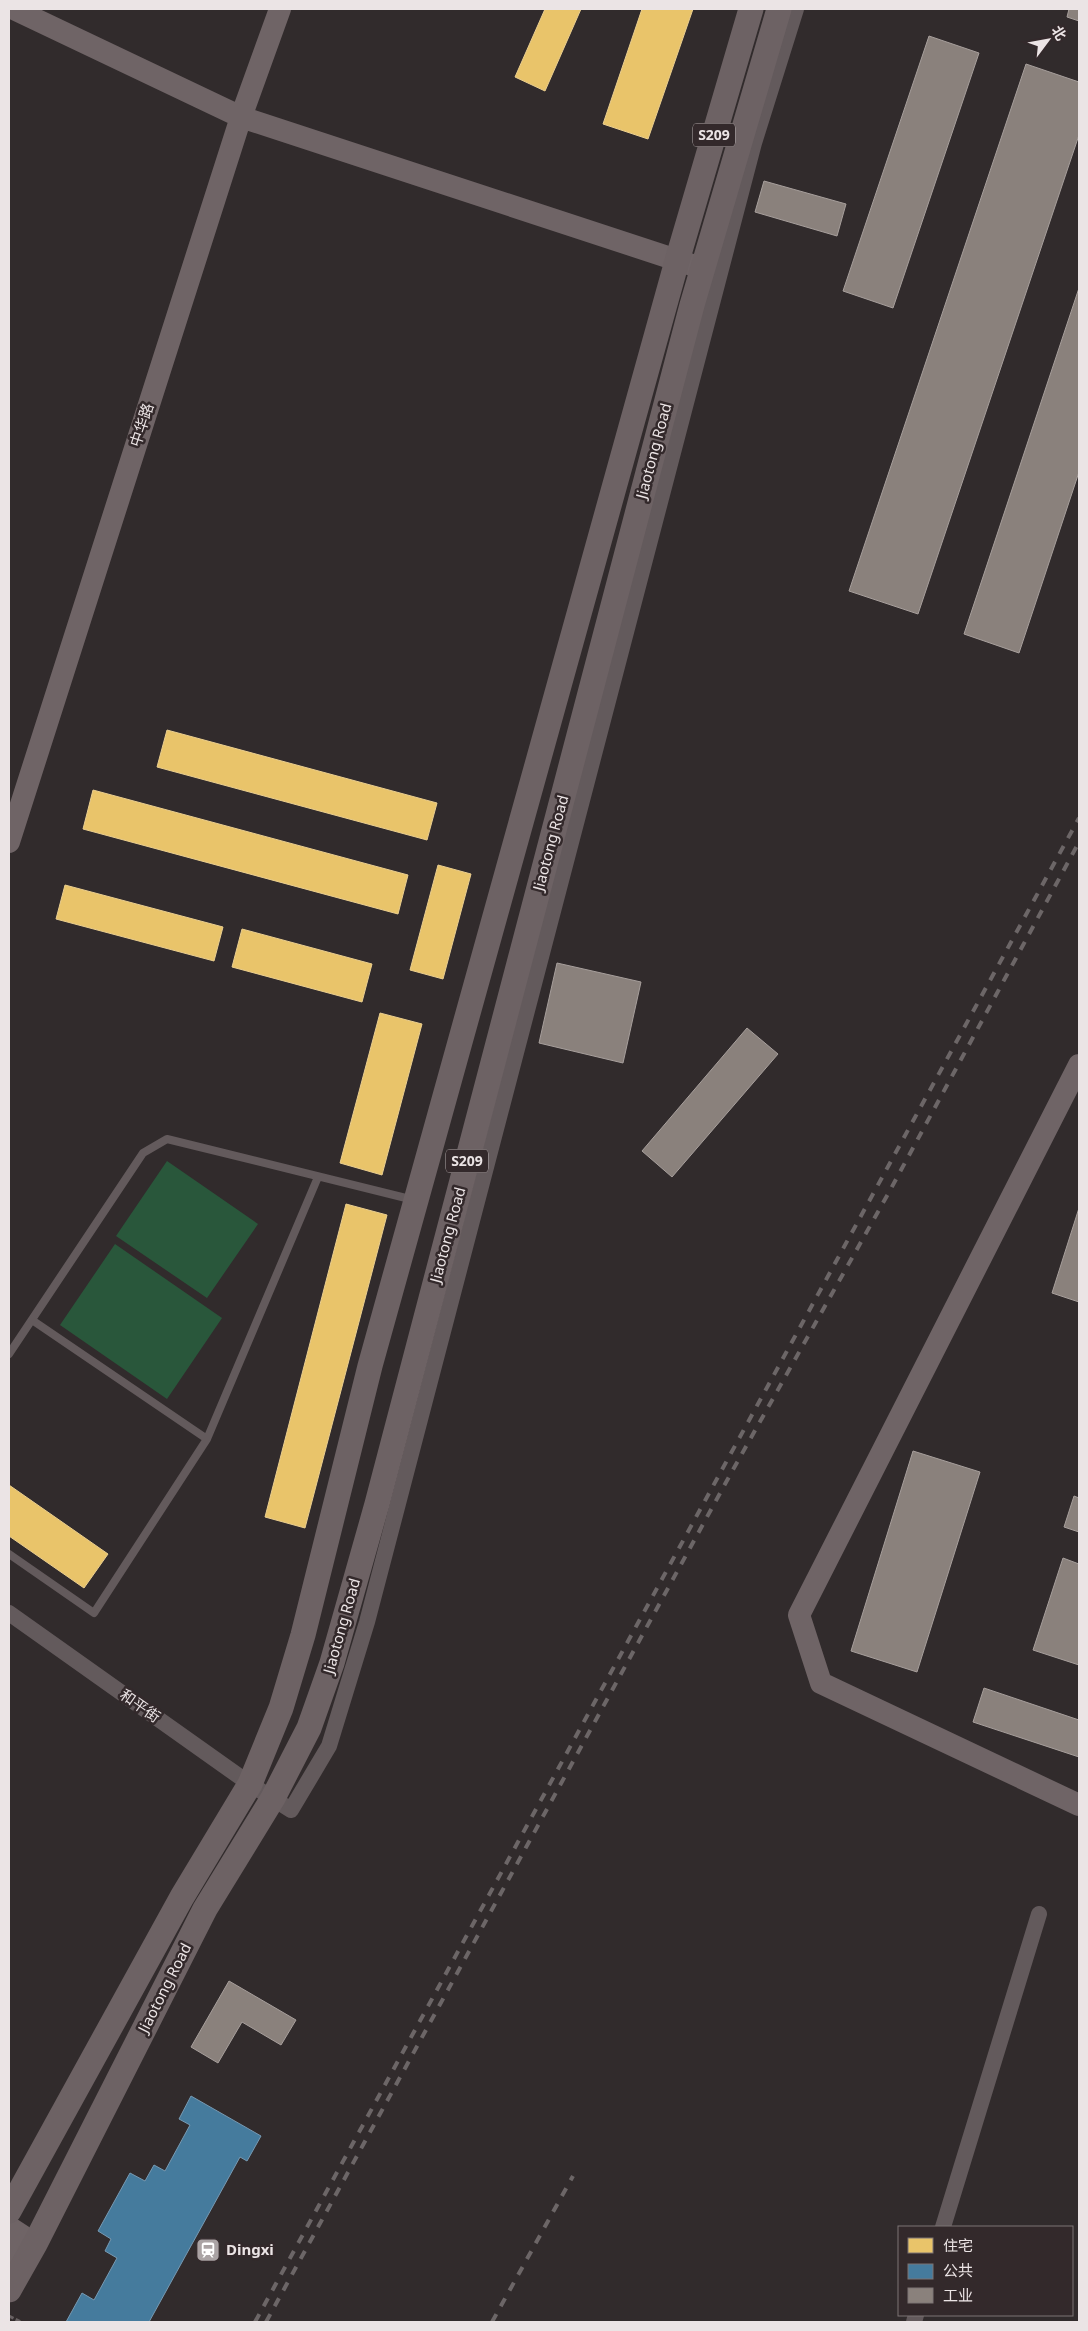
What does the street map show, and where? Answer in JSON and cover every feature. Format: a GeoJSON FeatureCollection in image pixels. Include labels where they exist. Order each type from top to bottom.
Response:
{"type":"FeatureCollection","features":[{"type":"Feature","properties":{"kind":"main road","name":"Jiaotong Road"},"geometry":{"type":"LineString","coordinates":[[9,2211],[182,1897],[250,1784],[281,1708],[303,1635],[368,1375],[416,1201],[677,261],[751,9]]}},
{"type":"Feature","properties":{"kind":"main road","name":"Jiaotong Road"},"geometry":{"type":"LineString","coordinates":[[9,2290],[23,2252],[205,1909],[282,1804],[332,1663],[377,1504],[703,268],[779,9]]}},
{"type":"Feature","properties":{"kind":"street"},"geometry":{"type":"LineString","coordinates":[[14,9],[241,116],[703,268]]}},
{"type":"Feature","properties":{"kind":"street","name":"中华路"},"geometry":{"type":"LineString","coordinates":[[9,842],[241,116],[280,9]]}},
{"type":"Feature","properties":{"kind":"street"},"geometry":{"type":"LineString","coordinates":[[282,1804],[330,1746],[367,1622],[754,143],[796,9]]}},
{"type":"Feature","properties":{"kind":"street"},"geometry":{"type":"LineString","coordinates":[[1079,1065],[799,1615],[821,1683],[1079,1806]]}},
{"type":"Feature","properties":{"kind":"street","name":"和平街"},"geometry":{"type":"LineString","coordinates":[[9,1613],[250,1784],[282,1804]]}},
{"type":"Feature","properties":{"kind":"street"},"geometry":{"type":"LineString","coordinates":[[943,2226],[1038,1914]]}},
{"type":"Feature","properties":{"kind":"street"},"geometry":{"type":"LineString","coordinates":[[9,2227],[23,2252]]}},
{"type":"Feature","properties":{"kind":"lane"},"geometry":{"type":"LineString","coordinates":[[9,1354],[144,1154],[167,1139],[416,1201]]}},
{"type":"Feature","properties":{"kind":"lane"},"geometry":{"type":"LineString","coordinates":[[9,1554],[94,1613],[207,1439],[318,1177]]}},
{"type":"Feature","properties":{"kind":"lane"},"geometry":{"type":"LineString","coordinates":[[32,1320],[207,1439]]}},
{"type":"Feature","properties":{"kind":"path"},"geometry":{"type":"LineString","coordinates":[[9,2316],[21,2322]]}},
{"type":"Feature","properties":{"kind":"green space"},"geometry":{"type":"Polygon","coordinates":[[[167,1161],[258,1224],[207,1298],[116,1236],[167,1161]]]}},
{"type":"Feature","properties":{"kind":"green space"},"geometry":{"type":"Polygon","coordinates":[[[115,1244],[222,1318],[167,1399],[60,1325],[115,1244]]]}},
{"type":"Feature","properties":{"kind":"building: 住宅"},"geometry":{"type":"Polygon","coordinates":[[[545,9],[581,9],[545,91],[515,77],[545,9]]]}},
{"type":"Feature","properties":{"kind":"building: 住宅"},"geometry":{"type":"Polygon","coordinates":[[[642,9],[693,9],[648,139],[603,124],[642,9]]]}},
{"type":"Feature","properties":{"kind":"building: 住宅"},"geometry":{"type":"Polygon","coordinates":[[[167,730],[437,803],[427,840],[157,767],[167,730]]]}},
{"type":"Feature","properties":{"kind":"building: 住宅"},"geometry":{"type":"Polygon","coordinates":[[[93,790],[408,875],[398,914],[83,829],[93,790]]]}},
{"type":"Feature","properties":{"kind":"building: 住宅"},"geometry":{"type":"Polygon","coordinates":[[[438,865],[471,874],[443,979],[410,970],[438,865]]]}},
{"type":"Feature","properties":{"kind":"building: 住宅"},"geometry":{"type":"Polygon","coordinates":[[[65,885],[223,927],[214,961],[56,919],[65,885]]]}},
{"type":"Feature","properties":{"kind":"building: 住宅"},"geometry":{"type":"Polygon","coordinates":[[[242,929],[372,964],[362,1002],[232,967],[242,929]]]}},
{"type":"Feature","properties":{"kind":"building: 住宅"},"geometry":{"type":"Polygon","coordinates":[[[380,1013],[422,1024],[382,1175],[340,1163],[380,1013]]]}},
{"type":"Feature","properties":{"kind":"building: 住宅"},"geometry":{"type":"Polygon","coordinates":[[[346,1204],[387,1215],[305,1528],[265,1517],[346,1204]]]}},
{"type":"Feature","properties":{"kind":"building: 住宅"},"geometry":{"type":"Polygon","coordinates":[[[9,1485],[108,1554],[84,1588],[9,1536],[9,1485]]]}},
{"type":"Feature","properties":{"kind":"building: 公共"},"geometry":{"type":"Polygon","coordinates":[[[191,2096],[261,2136],[247,2161],[240,2157],[149,2322],[66,2322],[82,2293],[94,2300],[117,2258],[105,2251],[111,2239],[98,2231],[130,2173],[145,2181],[154,2165],[165,2171],[190,2125],[179,2119],[191,2096]]]}},
{"type":"Feature","properties":{"kind":"building: 工业"},"geometry":{"type":"Polygon","coordinates":[[[1069,9],[1079,9],[1079,21],[1067,17],[1069,9]]]}},
{"type":"Feature","properties":{"kind":"building: 工业"},"geometry":{"type":"Polygon","coordinates":[[[929,36],[979,53],[893,308],[843,291],[929,36]]]}},
{"type":"Feature","properties":{"kind":"building: 工业"},"geometry":{"type":"Polygon","coordinates":[[[1026,64],[1079,82],[1079,135],[918,614],[849,591],[1026,64]]]}},
{"type":"Feature","properties":{"kind":"building: 工业"},"geometry":{"type":"Polygon","coordinates":[[[764,181],[846,204],[837,236],[755,212],[764,181]]]}},
{"type":"Feature","properties":{"kind":"building: 工业"},"geometry":{"type":"Polygon","coordinates":[[[1079,288],[1079,472],[1019,653],[964,634],[1079,288]]]}},
{"type":"Feature","properties":{"kind":"building: 工业"},"geometry":{"type":"Polygon","coordinates":[[[557,963],[641,982],[623,1063],[539,1043],[557,963]]]}},
{"type":"Feature","properties":{"kind":"building: 工业"},"geometry":{"type":"Polygon","coordinates":[[[747,1028],[778,1054],[672,1177],[642,1151],[747,1028]]]}},
{"type":"Feature","properties":{"kind":"building: 工业"},"geometry":{"type":"Polygon","coordinates":[[[1079,1208],[1079,1302],[1052,1293],[1079,1208]]]}},
{"type":"Feature","properties":{"kind":"building: 工业"},"geometry":{"type":"Polygon","coordinates":[[[913,1451],[980,1472],[917,1672],[851,1651],[913,1451]]]}},
{"type":"Feature","properties":{"kind":"building: 工业"},"geometry":{"type":"Polygon","coordinates":[[[1074,1496],[1079,1498],[1079,1532],[1064,1527],[1074,1496]]]}},
{"type":"Feature","properties":{"kind":"building: 工业"},"geometry":{"type":"Polygon","coordinates":[[[1063,1558],[1079,1564],[1079,1665],[1033,1650],[1063,1558]]]}},
{"type":"Feature","properties":{"kind":"building: 工业"},"geometry":{"type":"Polygon","coordinates":[[[984,1688],[1079,1720],[1079,1757],[973,1722],[984,1688]]]}},
{"type":"Feature","properties":{"kind":"building: 工业"},"geometry":{"type":"Polygon","coordinates":[[[229,1981],[296,2020],[281,2045],[242,2022],[218,2063],[191,2047],[229,1981]]]}},
{"type":"Feature","properties":{"kind":"railway"},"geometry":{"type":"LineString","coordinates":[[255,2322],[1079,818]]}},
{"type":"Feature","properties":{"kind":"railway"},"geometry":{"type":"LineString","coordinates":[[266,2322],[730,1475],[888,1194],[1079,842]]}},
{"type":"Feature","properties":{"kind":"railway"},"geometry":{"type":"LineString","coordinates":[[492,2322],[573,2176]]}},
{"type":"Feature","properties":{"kind":"place","name":"Dingxi"},"geometry":{"type":"Point","coordinates":[208,2250]}}]}
